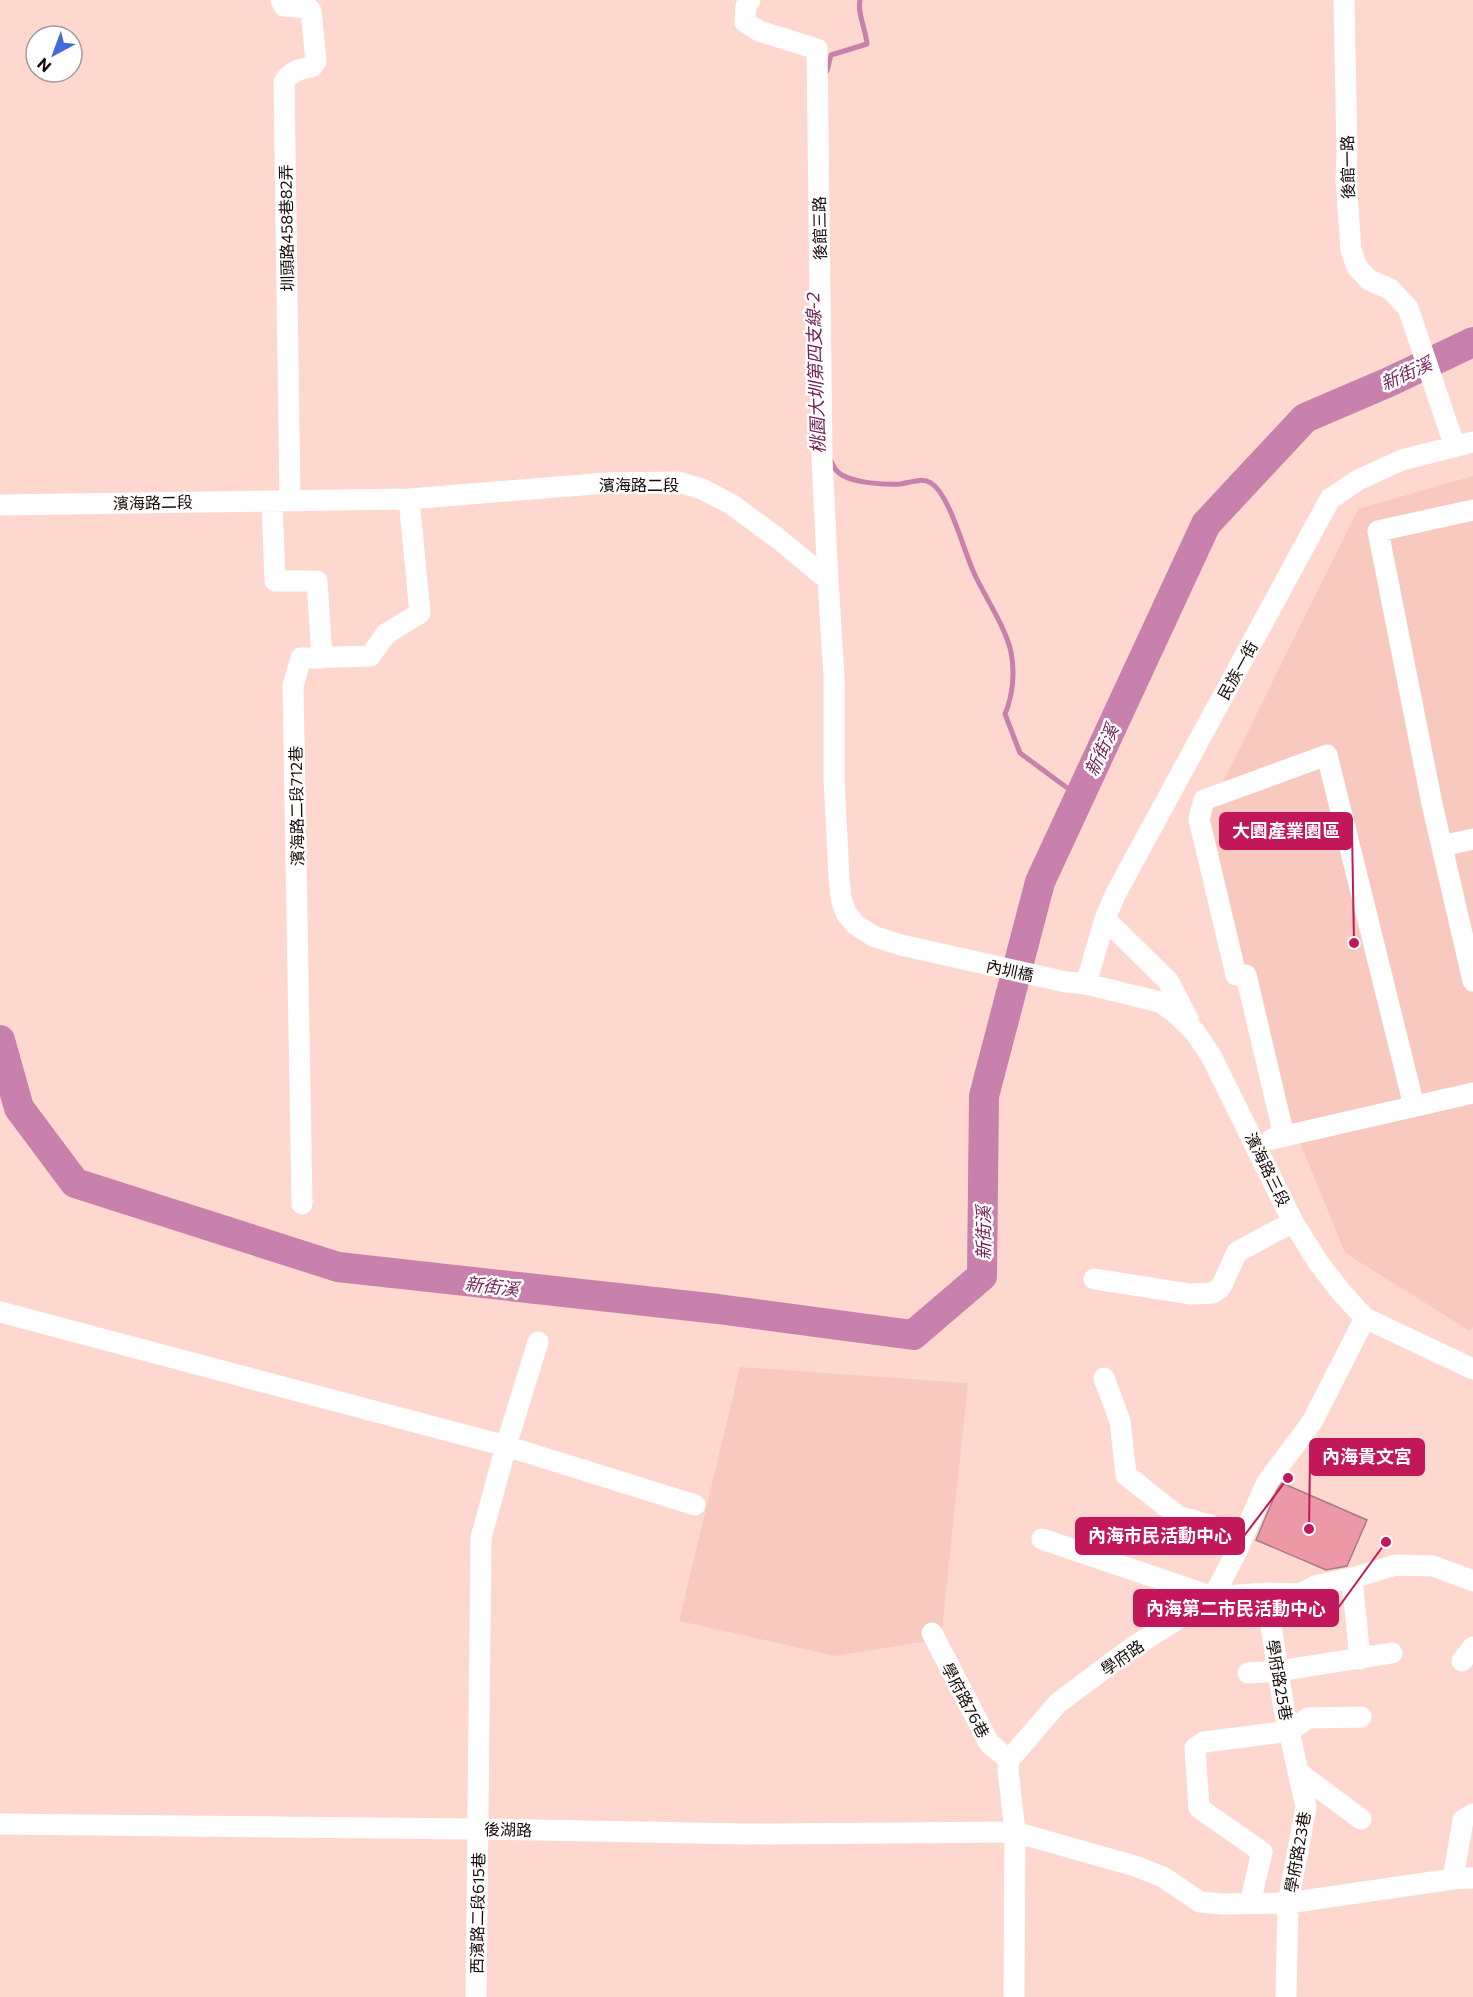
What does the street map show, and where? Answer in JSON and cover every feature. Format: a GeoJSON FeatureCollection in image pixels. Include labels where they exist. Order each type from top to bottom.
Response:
{"type":"FeatureCollection","features":[{"type":"Feature","properties":{"kind":"street","name":"圳頭路458巷82弄"},"geometry":{"type":"LineString","coordinates":[[281,0],[284,6],[308,8],[311,11],[316,61],[312,67],[296,70],[288,75],[284,82],[281,500]]}},
{"type":"Feature","properties":{"kind":"street","name":"後館三路"},"geometry":{"type":"LineString","coordinates":[[750,0],[746,6],[745,22],[759,31],[818,49],[822,458],[828,580]]}},
{"type":"Feature","properties":{"kind":"street","name":"後館一路"},"geometry":{"type":"LineString","coordinates":[[1344,0],[1346,180],[1352,250],[1357,267],[1369,280],[1390,289],[1408,308],[1447,424],[1464,445]]}},
{"type":"Feature","properties":{"kind":"street","name":"民族一街"},"geometry":{"type":"LineString","coordinates":[[1076,983],[1115,895],[1330,499],[1358,480],[1402,460],[1464,445]]}},
{"type":"Feature","properties":{"kind":"street","name":"濱海路二段"},"geometry":{"type":"LineString","coordinates":[[0,505],[409,499],[606,483],[678,482],[702,489],[731,504],[780,540],[828,580]]}},
{"type":"Feature","properties":{"kind":"street","name":"濱海路二段712巷"},"geometry":{"type":"LineString","coordinates":[[302,1204],[293,686],[301,658],[370,656],[386,634],[420,613],[409,499]]}},
{"type":"Feature","properties":{"kind":"street"},"geometry":{"type":"LineString","coordinates":[[281,500],[275,580],[317,581],[322,658]]}},
{"type":"Feature","properties":{"kind":"street"},"geometry":{"type":"LineString","coordinates":[[1473,510],[1378,531],[1442,846],[1473,981]]}},
{"type":"Feature","properties":{"kind":"street","name":"內圳橋"},"geometry":{"type":"LineString","coordinates":[[828,580],[834,677],[834,778],[841,898],[846,913],[856,925],[873,936],[901,945],[1076,983]]}},
{"type":"Feature","properties":{"kind":"street"},"geometry":{"type":"LineString","coordinates":[[1284,1136],[1246,975],[1236,975],[1199,819],[1204,800],[1327,755],[1414,1106]]}},
{"type":"Feature","properties":{"kind":"street"},"geometry":{"type":"LineString","coordinates":[[1442,846],[1473,838]]}},
{"type":"Feature","properties":{"kind":"street"},"geometry":{"type":"LineString","coordinates":[[1105,919],[1168,981],[1195,1032]]}},
{"type":"Feature","properties":{"kind":"street","name":"濱海路三段"},"geometry":{"type":"LineString","coordinates":[[1076,983],[1160,1002],[1195,1032],[1211,1056],[1293,1222],[1318,1262],[1365,1318],[1473,1369]]}},
{"type":"Feature","properties":{"kind":"street"},"geometry":{"type":"LineString","coordinates":[[1255,1142],[1473,1093]]}},
{"type":"Feature","properties":{"kind":"street"},"geometry":{"type":"LineString","coordinates":[[1094,1279],[1190,1294],[1213,1293],[1221,1287],[1238,1252],[1293,1222]]}},
{"type":"Feature","properties":{"kind":"street"},"geometry":{"type":"LineString","coordinates":[[0,1312],[506,1446],[694,1505]]}},
{"type":"Feature","properties":{"kind":"street"},"geometry":{"type":"LineString","coordinates":[[1213,1597],[1236,1553],[1266,1484],[1312,1422],[1365,1318]]}},
{"type":"Feature","properties":{"kind":"street","name":"西濱路二段615巷"},"geometry":{"type":"LineString","coordinates":[[476,1997],[481,1538],[538,1342]]}},
{"type":"Feature","properties":{"kind":"street"},"geometry":{"type":"LineString","coordinates":[[1104,1378],[1120,1421],[1126,1475],[1178,1516],[1210,1525],[1236,1553]]}},
{"type":"Feature","properties":{"kind":"street"},"geometry":{"type":"LineString","coordinates":[[1042,1539],[1213,1597],[1266,1593],[1300,1594],[1318,1585],[1353,1578],[1396,1564],[1433,1566],[1473,1581]]}},
{"type":"Feature","properties":{"kind":"street"},"geometry":{"type":"LineString","coordinates":[[1353,1578],[1360,1659]]}},
{"type":"Feature","properties":{"kind":"street","name":"學府路25巷"},"geometry":{"type":"LineString","coordinates":[[1266,1593],[1279,1671],[1278,1678],[1290,1731]]}},
{"type":"Feature","properties":{"kind":"street","name":"學府路"},"geometry":{"type":"LineString","coordinates":[[1009,1760],[1058,1703],[1133,1647],[1213,1597]]}},
{"type":"Feature","properties":{"kind":"street","name":"學府路76巷"},"geometry":{"type":"LineString","coordinates":[[932,1633],[989,1743],[1009,1760]]}},
{"type":"Feature","properties":{"kind":"street"},"geometry":{"type":"LineString","coordinates":[[1248,1673],[1279,1671],[1392,1653]]}},
{"type":"Feature","properties":{"kind":"street"},"geometry":{"type":"LineString","coordinates":[[1250,1903],[1262,1852],[1199,1808],[1195,1748],[1204,1742],[1290,1731],[1308,1718],[1361,1717]]}},
{"type":"Feature","properties":{"kind":"street","name":"學府路23巷"},"geometry":{"type":"LineString","coordinates":[[1286,1997],[1288,1903],[1306,1806],[1290,1731]]}},
{"type":"Feature","properties":{"kind":"street"},"geometry":{"type":"LineString","coordinates":[[1009,1760],[1008,1770],[1016,1832],[1014,1997]]}},
{"type":"Feature","properties":{"kind":"street"},"geometry":{"type":"LineString","coordinates":[[1299,1773],[1361,1819]]}},
{"type":"Feature","properties":{"kind":"street"},"geometry":{"type":"LineString","coordinates":[[1463,1878],[1462,1820],[1473,1814]]}},
{"type":"Feature","properties":{"kind":"street","name":"後湖路"},"geometry":{"type":"LineString","coordinates":[[0,1824],[747,1834],[1016,1832],[1135,1866],[1163,1877],[1200,1902],[1223,1904],[1288,1903],[1463,1878]]}},
{"type":"Feature","properties":{"kind":"shaded area"},"geometry":{"type":"Polygon","coordinates":[[[1473,476],[1473,1327],[1470,1331],[1345,1253],[1268,1064],[1203,822],[1358,509],[1473,476]]]}},
{"type":"Feature","properties":{"kind":"shaded area"},"geometry":{"type":"Polygon","coordinates":[[[740,1367],[968,1383],[941,1639],[835,1656],[679,1621],[740,1367]]]}},
{"type":"Feature","properties":{"kind":"building"},"geometry":{"type":"Polygon","coordinates":[[[1282,1483],[1367,1520],[1347,1566],[1326,1570],[1256,1540],[1282,1483]]]}},
{"type":"Feature","properties":{"kind":"waterway","name":"桃園大圳第四支線-2"},"geometry":{"type":"LineString","coordinates":[[827,71],[831,55],[867,44],[860,0]]}},
{"type":"Feature","properties":{"kind":"waterway","name":"新街溪"},"geometry":{"type":"LineString","coordinates":[[0,1040],[19,1108],[75,1183],[338,1267],[718,1309],[913,1335],[982,1276],[984,1096],[1040,882],[1206,524],[1305,418],[1389,382],[1473,342]]}},
{"type":"Feature","properties":{"kind":"waterway","name":"桃園大圳第四支線-2"},"geometry":{"type":"LineString","coordinates":[[831,461],[838,472],[854,480],[894,484],[923,480],[938,489],[950,511],[974,573],[1008,642],[1013,675],[1010,699],[1005,714],[1020,753],[1066,787]]}},
{"type":"Feature","properties":{"kind":"place","name":"大園產業園區"},"geometry":{"type":"Point","coordinates":[1354,943]}},
{"type":"Feature","properties":{"kind":"place","name":"內海市民活動中心"},"geometry":{"type":"Point","coordinates":[1288,1478]}},
{"type":"Feature","properties":{"kind":"place","name":"內海貴文宮"},"geometry":{"type":"Point","coordinates":[1309,1529]}},
{"type":"Feature","properties":{"kind":"place","name":"內海第二市民活動中心"},"geometry":{"type":"Point","coordinates":[1386,1542]}}]}
